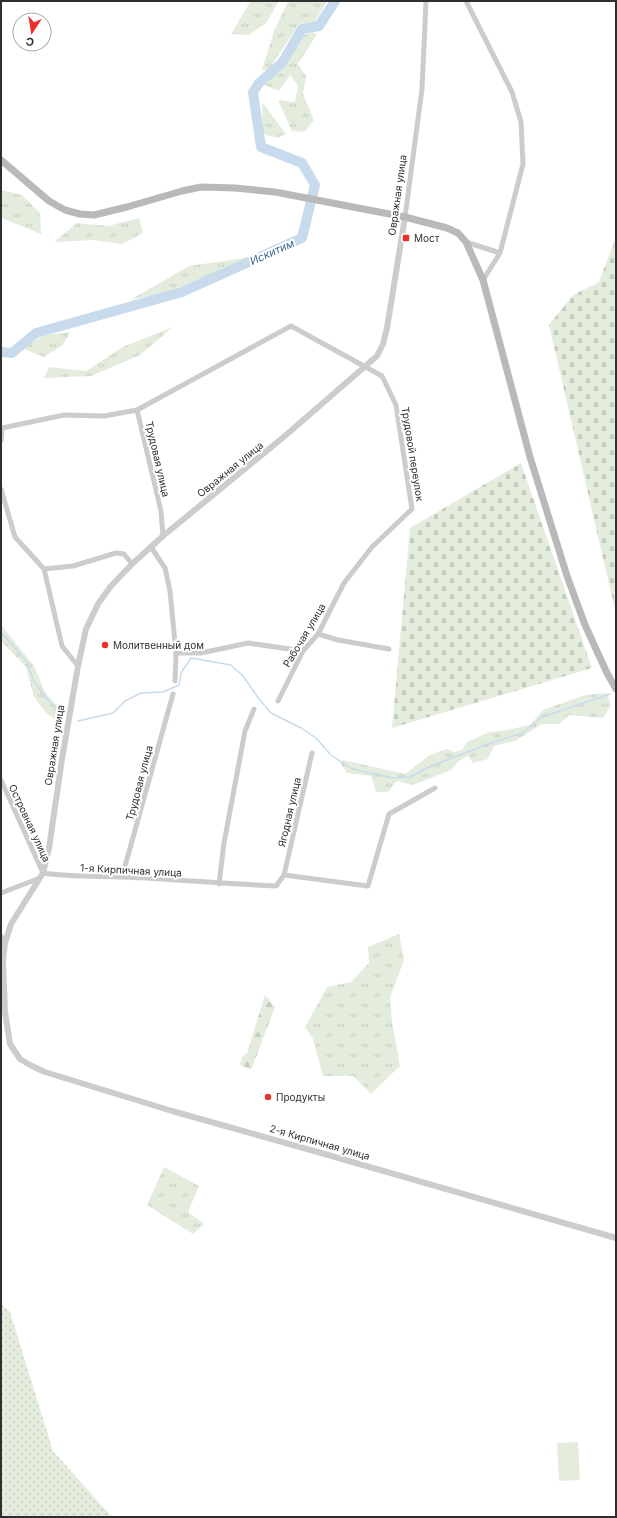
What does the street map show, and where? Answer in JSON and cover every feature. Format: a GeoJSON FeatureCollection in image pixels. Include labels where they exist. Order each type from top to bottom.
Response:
{"type":"FeatureCollection","features":[{"type":"Feature","properties":{"kind":"main road"},"geometry":{"type":"LineString","coordinates":[[1,160],[49,201],[65,210],[80,214],[94,215],[200,187],[235,188],[275,192],[405,216],[447,228],[458,233],[466,242],[483,280],[530,457],[567,576],[585,626],[616,689]]}},
{"type":"Feature","properties":{"kind":"street","name":"Овражная улица"},"geometry":{"type":"LineString","coordinates":[[20,1059],[10,1044],[5,1012],[5,943],[11,924],[42,876],[49,848],[62,759],[86,629],[98,604],[111,586],[132,564],[163,536],[286,435],[377,356],[383,344],[387,328],[405,216],[422,88],[426,1]]}},
{"type":"Feature","properties":{"kind":"street"},"geometry":{"type":"LineString","coordinates":[[466,1],[512,92],[521,122],[523,164],[500,253],[483,280]]}},
{"type":"Feature","properties":{"kind":"street"},"geometry":{"type":"LineString","coordinates":[[466,242],[500,253]]}},
{"type":"Feature","properties":{"kind":"street","name":"Трудовой переулок"},"geometry":{"type":"LineString","coordinates":[[137,410],[291,326],[382,376],[396,405],[412,509]]}},
{"type":"Feature","properties":{"kind":"street"},"geometry":{"type":"LineString","coordinates":[[1,441],[2,428],[64,415],[104,416],[137,410]]}},
{"type":"Feature","properties":{"kind":"street","name":"Трудовая улица"},"geometry":{"type":"LineString","coordinates":[[137,410],[161,511],[163,536]]}},
{"type":"Feature","properties":{"kind":"street"},"geometry":{"type":"LineString","coordinates":[[1,489],[15,537],[44,569],[62,646],[78,666]]}},
{"type":"Feature","properties":{"kind":"street","name":"Рабочая улица"},"geometry":{"type":"LineString","coordinates":[[278,701],[303,651],[318,634],[344,583],[372,547],[412,509]]}},
{"type":"Feature","properties":{"kind":"street"},"geometry":{"type":"LineString","coordinates":[[151,547],[165,568],[170,591],[176,653],[175,681]]}},
{"type":"Feature","properties":{"kind":"street"},"geometry":{"type":"LineString","coordinates":[[44,569],[73,566],[116,553],[124,554],[132,564]]}},
{"type":"Feature","properties":{"kind":"street"},"geometry":{"type":"LineString","coordinates":[[318,634],[338,640],[389,649]]}},
{"type":"Feature","properties":{"kind":"street"},"geometry":{"type":"LineString","coordinates":[[176,653],[201,654],[248,643],[303,651]]}},
{"type":"Feature","properties":{"kind":"street","name":"Трудовая улица"},"geometry":{"type":"LineString","coordinates":[[122,877],[172,694]]}},
{"type":"Feature","properties":{"kind":"street"},"geometry":{"type":"LineString","coordinates":[[219,884],[224,843],[245,731],[254,709]]}},
{"type":"Feature","properties":{"kind":"street","name":"Ягодная улица"},"geometry":{"type":"LineString","coordinates":[[284,875],[312,753]]}},
{"type":"Feature","properties":{"kind":"street","name":"Островная улица"},"geometry":{"type":"LineString","coordinates":[[1,780],[42,876]]}},
{"type":"Feature","properties":{"kind":"street"},"geometry":{"type":"LineString","coordinates":[[284,875],[368,886],[389,814],[435,788]]}},
{"type":"Feature","properties":{"kind":"street","name":"1-я Кирпичная улица"},"geometry":{"type":"LineString","coordinates":[[1,894],[42,876],[122,877],[219,884],[276,886],[284,875]]}},
{"type":"Feature","properties":{"kind":"street"},"geometry":{"type":"LineString","coordinates":[[1,936],[5,943]]}},
{"type":"Feature","properties":{"kind":"street","name":"2-я Кирпичная улица"},"geometry":{"type":"LineString","coordinates":[[20,1059],[46,1072],[164,1109],[314,1150],[616,1238]]}},
{"type":"Feature","properties":{"kind":"green space"},"geometry":{"type":"Polygon","coordinates":[[[251,1],[279,1],[266,23],[249,35],[231,34],[251,1]]]}},
{"type":"Feature","properties":{"kind":"green space"},"geometry":{"type":"Polygon","coordinates":[[[288,1],[327,1],[315,22],[299,24],[268,71],[262,70],[274,31],[288,1]]]}},
{"type":"Feature","properties":{"kind":"green space"},"geometry":{"type":"Polygon","coordinates":[[[312,32],[317,34],[298,64],[306,76],[303,94],[314,120],[304,132],[292,131],[278,100],[295,102],[298,86],[290,75],[279,91],[262,84],[279,73],[301,36],[312,32]]]}},
{"type":"Feature","properties":{"kind":"green space"},"geometry":{"type":"Polygon","coordinates":[[[262,102],[286,134],[277,138],[263,134],[262,102]]]}},
{"type":"Feature","properties":{"kind":"green space"},"geometry":{"type":"Polygon","coordinates":[[[1,190],[22,195],[40,213],[41,234],[1,218],[1,190]]]}},
{"type":"Feature","properties":{"kind":"green space"},"geometry":{"type":"Polygon","coordinates":[[[139,218],[143,233],[122,244],[93,240],[54,242],[77,223],[108,226],[139,218]]]}},
{"type":"Feature","properties":{"kind":"green space"},"geometry":{"type":"Polygon","coordinates":[[[616,237],[616,614],[549,325],[573,295],[599,282],[616,237]]]}},
{"type":"Feature","properties":{"kind":"green space"},"geometry":{"type":"Polygon","coordinates":[[[251,257],[166,293],[130,300],[189,266],[251,257]]]}},
{"type":"Feature","properties":{"kind":"green space"},"geometry":{"type":"Polygon","coordinates":[[[173,327],[140,355],[91,376],[44,378],[49,367],[86,371],[123,347],[173,327]]]}},
{"type":"Feature","properties":{"kind":"green space"},"geometry":{"type":"Polygon","coordinates":[[[70,332],[63,345],[44,357],[22,348],[45,335],[70,332]]]}},
{"type":"Feature","properties":{"kind":"green space"},"geometry":{"type":"Polygon","coordinates":[[[521,463],[592,668],[392,728],[410,528],[521,463]]]}},
{"type":"Feature","properties":{"kind":"green space"},"geometry":{"type":"Polygon","coordinates":[[[1,625],[34,666],[45,692],[64,715],[62,723],[47,714],[34,697],[26,667],[1,641],[1,625]]]}},
{"type":"Feature","properties":{"kind":"green space"},"geometry":{"type":"Polygon","coordinates":[[[607,693],[611,705],[603,718],[569,715],[559,724],[542,724],[515,741],[494,746],[488,759],[473,763],[468,756],[459,761],[451,770],[413,785],[397,781],[388,792],[376,792],[371,776],[347,773],[341,764],[343,760],[405,774],[430,755],[447,749],[454,752],[462,750],[467,742],[489,732],[530,725],[543,710],[585,695],[607,693]]]}},
{"type":"Feature","properties":{"kind":"green space"},"geometry":{"type":"Polygon","coordinates":[[[399,934],[404,960],[390,998],[392,1021],[400,1066],[371,1094],[353,1076],[323,1076],[313,1039],[305,1027],[327,987],[351,982],[369,963],[368,947],[399,934]]]}},
{"type":"Feature","properties":{"kind":"green space"},"geometry":{"type":"Polygon","coordinates":[[[265,995],[275,1007],[251,1070],[240,1065],[242,1057],[247,1053],[265,995]]]}},
{"type":"Feature","properties":{"kind":"green space"},"geometry":{"type":"Polygon","coordinates":[[[164,1167],[199,1186],[188,1212],[204,1224],[193,1234],[147,1205],[164,1167]]]}},
{"type":"Feature","properties":{"kind":"green space"},"geometry":{"type":"Polygon","coordinates":[[[1,1304],[10,1312],[53,1451],[112,1517],[1,1517],[1,1304]]]}},
{"type":"Feature","properties":{"kind":"green space"},"geometry":{"type":"Polygon","coordinates":[[[578,1442],[580,1480],[559,1481],[557,1443],[578,1442]]]}},
{"type":"Feature","properties":{"kind":"waterway","name":"Искитим"},"geometry":{"type":"LineString","coordinates":[[1,352],[12,353],[36,333],[182,292],[302,238],[315,185],[302,163],[261,147],[253,92],[259,83],[282,63],[302,29],[319,26],[335,1]]}},
{"type":"Feature","properties":{"kind":"waterway"},"geometry":{"type":"LineString","coordinates":[[1,632],[27,662],[34,682],[62,718]]}},
{"type":"Feature","properties":{"kind":"waterway"},"geometry":{"type":"LineString","coordinates":[[78,721],[113,713],[125,701],[141,693],[163,692],[179,685],[181,673],[191,658],[231,665],[243,676],[271,713],[301,728],[316,738],[331,755],[352,769],[393,778],[410,777],[431,766],[491,743],[523,733],[542,717],[610,694]]}},
{"type":"Feature","properties":{"kind":"place","name":"Мост"},"geometry":{"type":"Point","coordinates":[406,238]}},
{"type":"Feature","properties":{"kind":"place","name":"Молитвенный дом"},"geometry":{"type":"Point","coordinates":[105,645]}},
{"type":"Feature","properties":{"kind":"place","name":"Продукты"},"geometry":{"type":"Point","coordinates":[268,1097]}}]}
